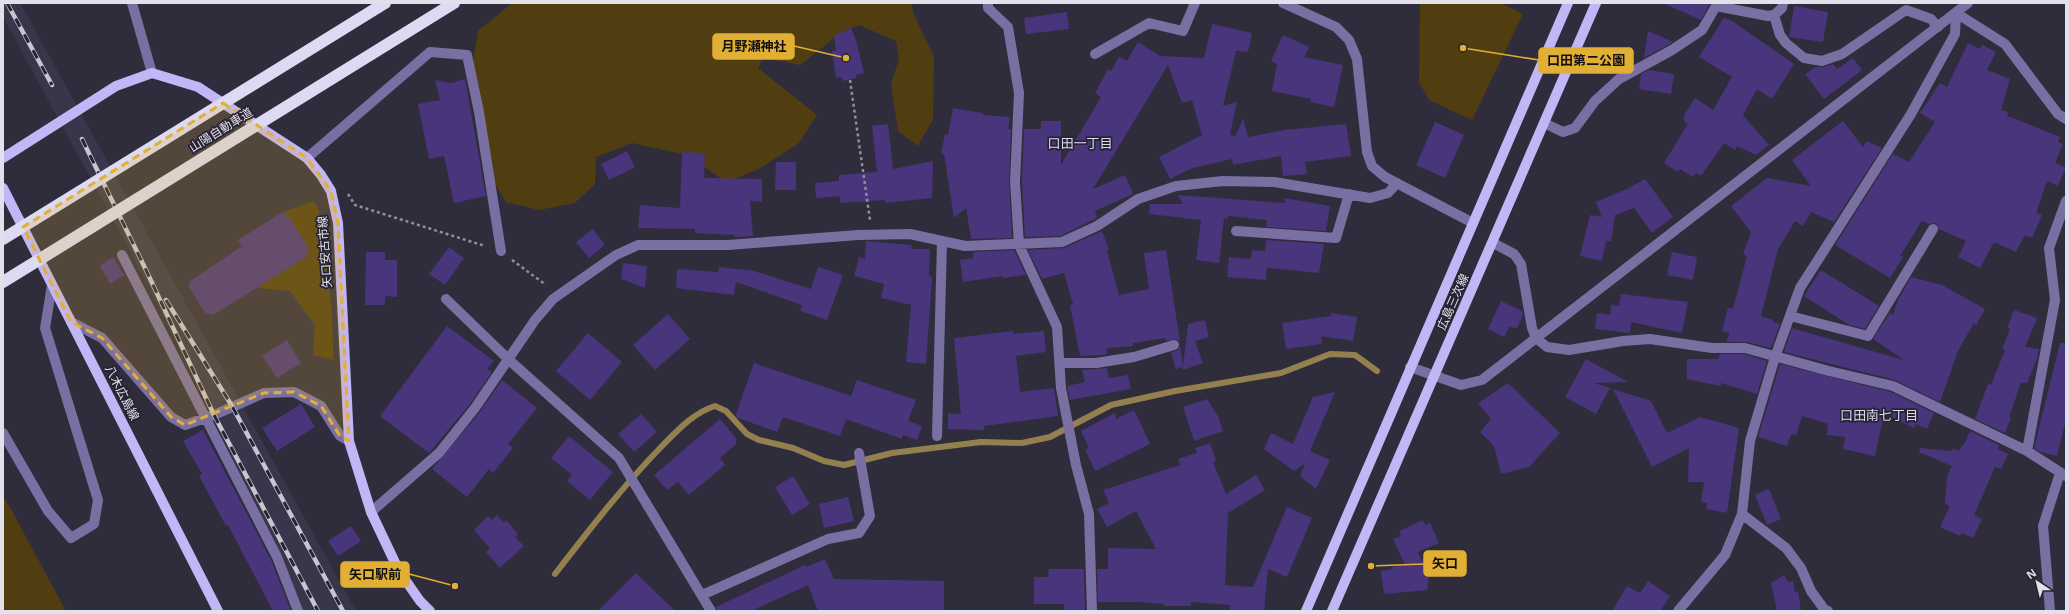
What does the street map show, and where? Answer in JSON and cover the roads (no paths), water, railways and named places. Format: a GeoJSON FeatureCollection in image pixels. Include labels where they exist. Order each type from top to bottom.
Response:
{"type":"FeatureCollection","features":[{"type":"Feature","properties":{"kind":"highway","name":"山陽自動車道"},"geometry":{"type":"LineString","coordinates":[[3,239],[385,3]]}},
{"type":"Feature","properties":{"kind":"highway","name":"山陽自動車道"},"geometry":{"type":"LineString","coordinates":[[3,282],[454,3]]}},
{"type":"Feature","properties":{"kind":"main road","name":"広島三次線"},"geometry":{"type":"LineString","coordinates":[[1306,611],[1568,3]]}},
{"type":"Feature","properties":{"kind":"main road","name":"広島三次線"},"geometry":{"type":"LineString","coordinates":[[1332,611],[1435,377],[1596,3]]}},
{"type":"Feature","properties":{"kind":"main road","name":"矢口安古市線"},"geometry":{"type":"LineString","coordinates":[[152,73],[198,87],[307,158],[321,175],[331,191],[338,223],[349,441],[371,512],[399,571],[420,601],[430,611]]}},
{"type":"Feature","properties":{"kind":"main road"},"geometry":{"type":"LineString","coordinates":[[3,158],[116,86],[152,73]]}},
{"type":"Feature","properties":{"kind":"main road","name":"八木広島線"},"geometry":{"type":"LineString","coordinates":[[3,188],[218,611]]}},
{"type":"Feature","properties":{"kind":"street"},"geometry":{"type":"LineString","coordinates":[[132,3],[152,73]]}},
{"type":"Feature","properties":{"kind":"street"},"geometry":{"type":"LineString","coordinates":[[988,3],[988,8],[1008,27],[1019,94],[1015,182],[1019,245],[1057,327],[1061,388],[1076,465],[1089,514],[1092,611]]}},
{"type":"Feature","properties":{"kind":"street"},"geometry":{"type":"LineString","coordinates":[[1095,54],[1149,23],[1183,31],[1195,3]]}},
{"type":"Feature","properties":{"kind":"street"},"geometry":{"type":"LineString","coordinates":[[1283,3],[1336,27],[1349,40],[1357,59],[1367,152],[1372,166],[1385,177],[1473,223]]}},
{"type":"Feature","properties":{"kind":"street"},"geometry":{"type":"LineString","coordinates":[[1544,123],[1563,132],[1575,128],[1596,102],[1619,79],[1672,50],[1702,30],[1716,6],[1768,16],[1774,15],[1782,8],[1783,3]]}},
{"type":"Feature","properties":{"kind":"street"},"geometry":{"type":"LineString","coordinates":[[1410,367],[1461,385],[1482,380],[1968,3]]}},
{"type":"Feature","properties":{"kind":"street"},"geometry":{"type":"LineString","coordinates":[[1774,15],[1780,35],[1786,43],[1804,58],[1822,61],[1842,54],[1906,10],[1931,19],[1938,27]]}},
{"type":"Feature","properties":{"kind":"street"},"geometry":{"type":"LineString","coordinates":[[1956,13],[2005,44],[2058,114],[2066,119]]}},
{"type":"Feature","properties":{"kind":"street"},"geometry":{"type":"LineString","coordinates":[[1678,611],[1725,555],[1742,514],[1750,441],[1775,357],[1800,288],[1911,114],[1955,34],[1956,13]]}},
{"type":"Feature","properties":{"kind":"street"},"geometry":{"type":"LineString","coordinates":[[307,158],[430,52],[467,55],[479,112],[501,251]]}},
{"type":"Feature","properties":{"kind":"street"},"geometry":{"type":"LineString","coordinates":[[371,512],[439,453],[475,408],[535,320],[559,295],[616,255],[638,245],[728,246],[776,240],[910,234],[965,246],[1019,245],[1062,242],[1097,226],[1138,199],[1176,186],[1223,181],[1274,182],[1370,198],[1388,193],[1397,183]]}},
{"type":"Feature","properties":{"kind":"street"},"geometry":{"type":"LineString","coordinates":[[1236,231],[1336,238],[1349,194]]}},
{"type":"Feature","properties":{"kind":"street"},"geometry":{"type":"LineString","coordinates":[[2027,451],[2055,300],[2049,248],[2066,200]]}},
{"type":"Feature","properties":{"kind":"street"},"geometry":{"type":"LineString","coordinates":[[1790,316],[1868,336],[1933,229]]}},
{"type":"Feature","properties":{"kind":"street"},"geometry":{"type":"LineString","coordinates":[[937,436],[942,241]]}},
{"type":"Feature","properties":{"kind":"street"},"geometry":{"type":"LineString","coordinates":[[1493,243],[1514,254],[1521,264],[1532,328],[1536,338],[1547,347],[1569,350],[1623,340],[1650,339],[1712,348],[1745,348],[1775,357],[1893,386],[2027,451],[2063,474],[2043,526],[2050,611]]}},
{"type":"Feature","properties":{"kind":"street"},"geometry":{"type":"LineString","coordinates":[[122,255],[277,557],[298,611]]}},
{"type":"Feature","properties":{"kind":"street"},"geometry":{"type":"LineString","coordinates":[[3,433],[48,511],[71,538],[94,524],[98,500],[45,328],[52,285]]}},
{"type":"Feature","properties":{"kind":"street"},"geometry":{"type":"LineString","coordinates":[[446,299],[508,359],[620,458],[711,611]]}},
{"type":"Feature","properties":{"kind":"street"},"geometry":{"type":"LineString","coordinates":[[71,322],[102,338],[171,417],[185,425],[214,415],[264,393],[294,392],[321,406],[340,436],[349,441]]}},
{"type":"Feature","properties":{"kind":"street"},"geometry":{"type":"LineString","coordinates":[[1060,363],[1096,363],[1134,357],[1174,345]]}},
{"type":"Feature","properties":{"kind":"street"},"geometry":{"type":"LineString","coordinates":[[702,595],[828,539],[859,533],[870,516],[859,453]]}},
{"type":"Feature","properties":{"kind":"street"},"geometry":{"type":"LineString","coordinates":[[1742,514],[1786,548],[1801,568],[1811,590],[1828,611]]}},
{"type":"Feature","properties":{"kind":"waterway"},"geometry":{"type":"LineString","coordinates":[[555,574],[620,492],[662,446],[680,428],[693,418],[715,406],[726,411],[747,434],[759,440],[793,448],[824,461],[844,465],[892,453],[981,442],[1022,443],[1050,437],[1111,405],[1175,391],[1281,373],[1330,354],[1355,355],[1377,371]]}},
{"type":"Feature","properties":{"kind":"railway"},"geometry":{"type":"LineString","coordinates":[[7,3],[52,85]]}},
{"type":"Feature","properties":{"kind":"railway"},"geometry":{"type":"LineString","coordinates":[[82,139],[146,270],[214,415],[318,611]]}},
{"type":"Feature","properties":{"kind":"railway"},"geometry":{"type":"LineString","coordinates":[[166,300],[232,406],[343,611]]}},
{"type":"Feature","properties":{"kind":"place","name":"口田第二公園"},"geometry":{"type":"Point","coordinates":[1463,48]}},
{"type":"Feature","properties":{"kind":"place","name":"月野瀬神社"},"geometry":{"type":"Point","coordinates":[846,58]}},
{"type":"Feature","properties":{"kind":"place","name":"矢口"},"geometry":{"type":"Point","coordinates":[1371,566]}},
{"type":"Feature","properties":{"kind":"place","name":"矢口駅前"},"geometry":{"type":"Point","coordinates":[455,586]}},
{"type":"Feature","properties":{"kind":"district","name":"口田一丁目"},"geometry":{"type":"Point","coordinates":[1080,143]}},
{"type":"Feature","properties":{"kind":"district","name":"口田南七丁目"},"geometry":{"type":"Point","coordinates":[1879,415]}}]}
